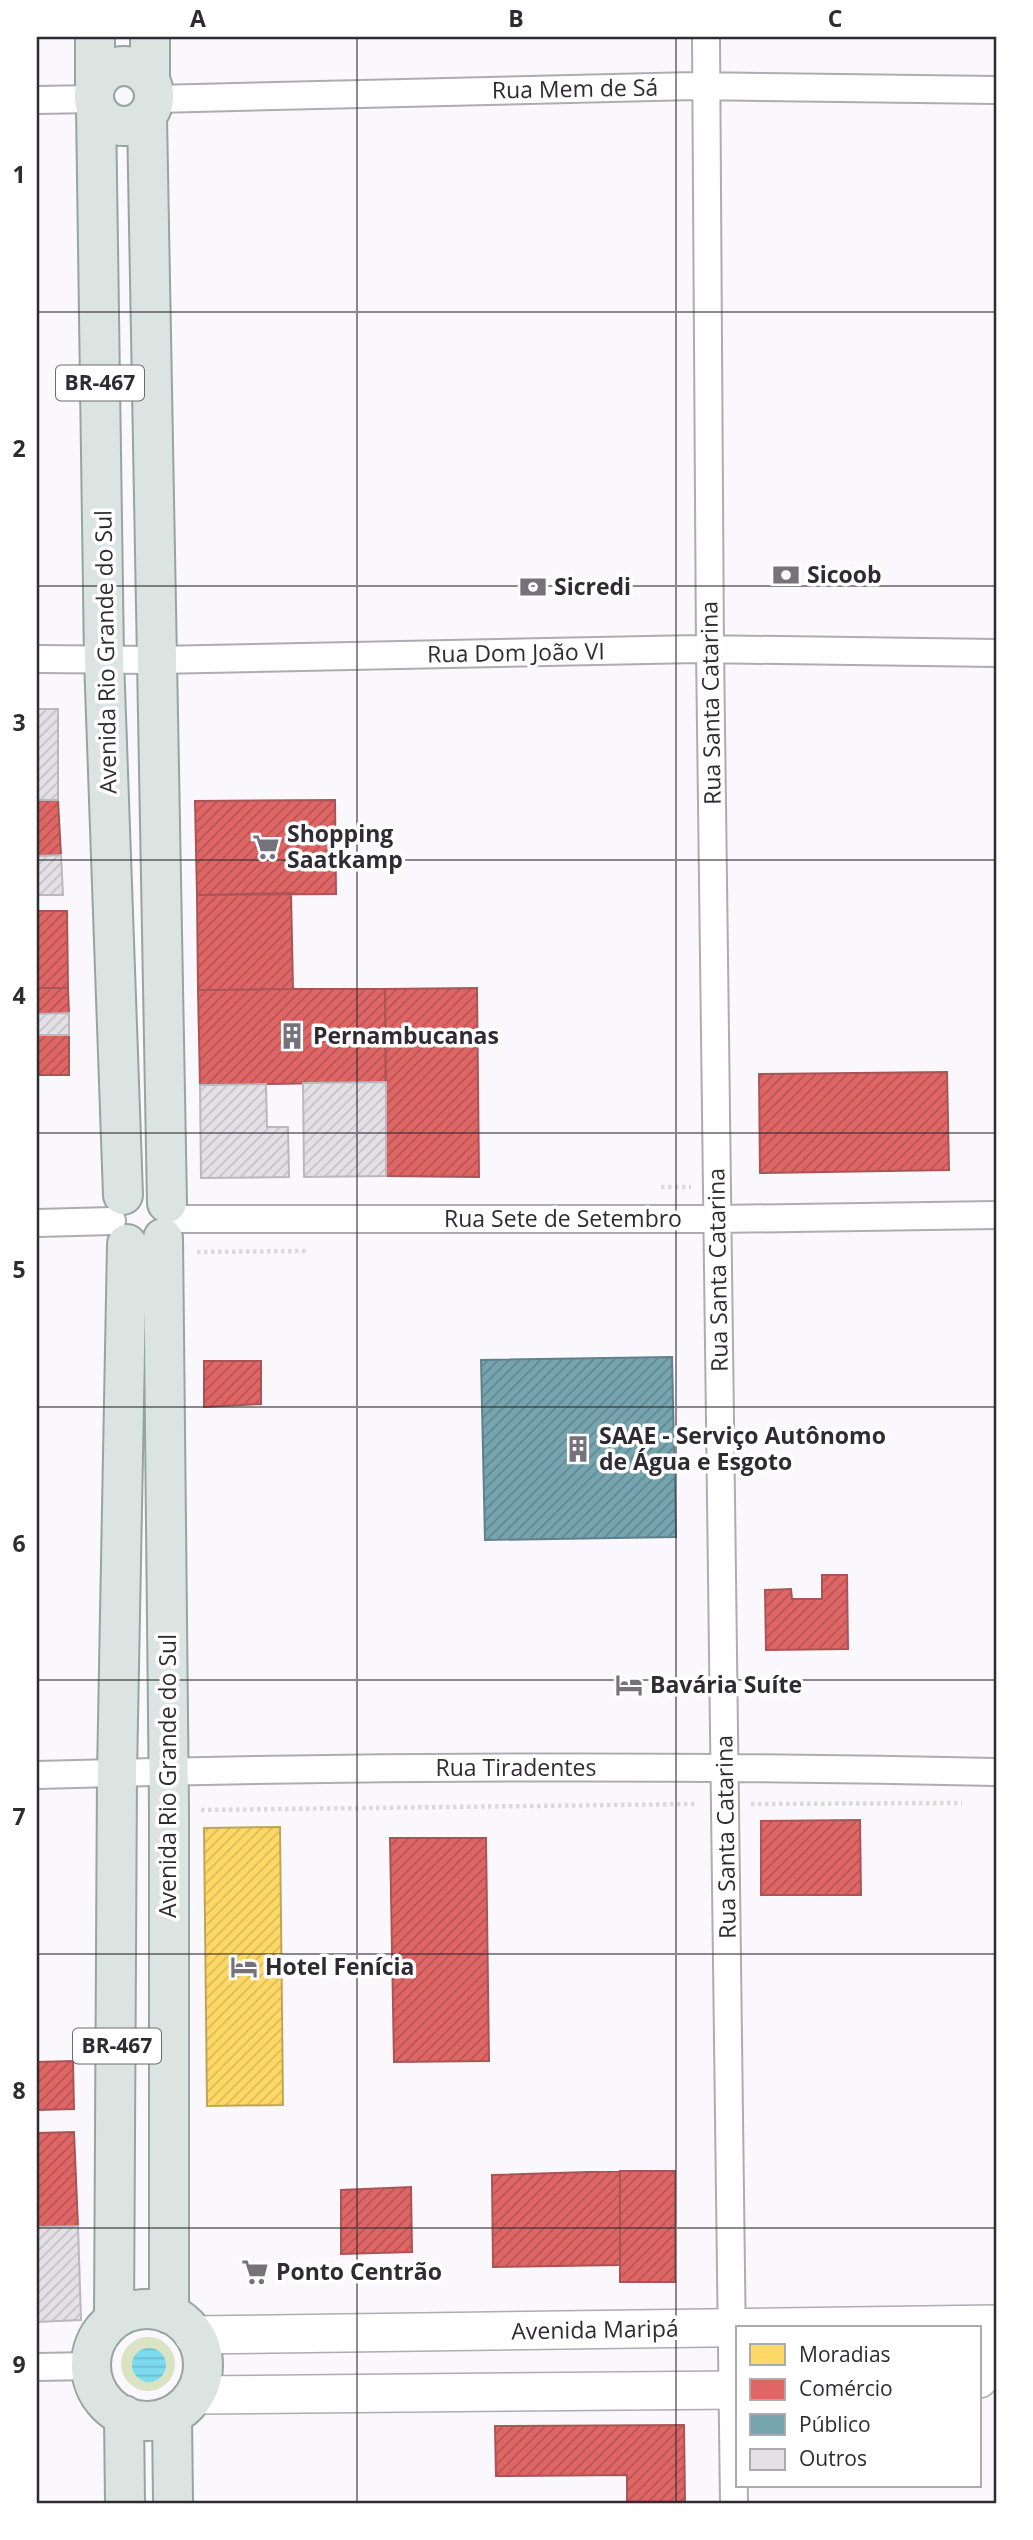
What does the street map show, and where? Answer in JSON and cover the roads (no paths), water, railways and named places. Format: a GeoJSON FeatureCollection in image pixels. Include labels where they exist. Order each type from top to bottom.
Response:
{"type":"FeatureCollection","features":[{"type":"Feature","properties":{"kind":"main road","name":"Avenida Rio Grande do Sul"},"geometry":{"type":"LineString","coordinates":[[95,37],[104,659],[144,1220],[169,1771],[181,2324],[202,2356],[202,2370],[183,2405],[173,2503]]}},
{"type":"Feature","properties":{"kind":"main road","name":"Avenida Rio Grande do Sul"},"geometry":{"type":"LineString","coordinates":[[114,2319],[117,1773],[144,1220],[156,660],[150,37]]}},
{"type":"Feature","properties":{"kind":"main road"},"geometry":{"type":"LineString","coordinates":[[114,67],[134,67],[151,98],[139,123],[120,127],[110,123],[95,99],[106,72],[114,67]]}},
{"type":"Feature","properties":{"kind":"main road"},"geometry":{"type":"LineString","coordinates":[[181,2324],[150,2309],[131,2311],[114,2319],[104,2328],[97,2339],[91,2366],[98,2392],[106,2403],[124,2415],[144,2421],[159,2420],[183,2405],[735,2390]]}},
{"type":"Feature","properties":{"kind":"main road","name":"Avenida Maripá"},"geometry":{"type":"LineString","coordinates":[[181,2324],[734,2337]]}},
{"type":"Feature","properties":{"kind":"main road"},"geometry":{"type":"LineString","coordinates":[[981,2332],[986,2354],[981,2376]]}},
{"type":"Feature","properties":{"kind":"main road"},"geometry":{"type":"LineString","coordinates":[[124,2415],[125,2503]]}},
{"type":"Feature","properties":{"kind":"street","name":"Rua Santa Catarina"},"geometry":{"type":"LineString","coordinates":[[706,37],[710,649],[735,2390],[734,2503]]}},
{"type":"Feature","properties":{"kind":"street","name":"Rua Mem de Sá"},"geometry":{"type":"LineString","coordinates":[[151,98],[707,86],[996,90]]}},
{"type":"Feature","properties":{"kind":"street"},"geometry":{"type":"LineString","coordinates":[[37,100],[95,99]]}},
{"type":"Feature","properties":{"kind":"street","name":"Rua Dom João VI"},"geometry":{"type":"LineString","coordinates":[[37,659],[156,660],[710,649],[996,653]]}},
{"type":"Feature","properties":{"kind":"street","name":"Rua Sete de Setembro"},"geometry":{"type":"LineString","coordinates":[[37,1223],[144,1220],[719,1219],[996,1215]]}},
{"type":"Feature","properties":{"kind":"street","name":"Rua Tiradentes"},"geometry":{"type":"LineString","coordinates":[[37,1775],[169,1771],[724,1766],[996,1772]]}},
{"type":"Feature","properties":{"kind":"street"},"geometry":{"type":"LineString","coordinates":[[37,2367],[91,2366]]}},
{"type":"Feature","properties":{"kind":"water"},"geometry":{"type":"Polygon","coordinates":[[[149,2348],[161,2353],[166,2365],[161,2377],[149,2382],[137,2377],[132,2365],[137,2353],[149,2348]]]}},
{"type":"Feature","properties":{"kind":"place","name":"Sicoob"},"geometry":{"type":"Point","coordinates":[786,575]}},
{"type":"Feature","properties":{"kind":"place","name":"Sicredi"},"geometry":{"type":"Point","coordinates":[533,587]}},
{"type":"Feature","properties":{"kind":"place","name":"Shopping Saatkamp"},"geometry":{"type":"Point","coordinates":[266,847]}},
{"type":"Feature","properties":{"kind":"place","name":"Pernambucanas"},"geometry":{"type":"Point","coordinates":[292,1036]}},
{"type":"Feature","properties":{"kind":"place","name":"SAAE - Serviço Autônomo de Água e Esgoto"},"geometry":{"type":"Point","coordinates":[578,1449]}},
{"type":"Feature","properties":{"kind":"place","name":"Bavária Suíte"},"geometry":{"type":"Point","coordinates":[629,1685]}},
{"type":"Feature","properties":{"kind":"place","name":"Hotel Fenícia"},"geometry":{"type":"Point","coordinates":[244,1967]}},
{"type":"Feature","properties":{"kind":"place","name":"Ponto Centrão"},"geometry":{"type":"Point","coordinates":[255,2272]}}]}
